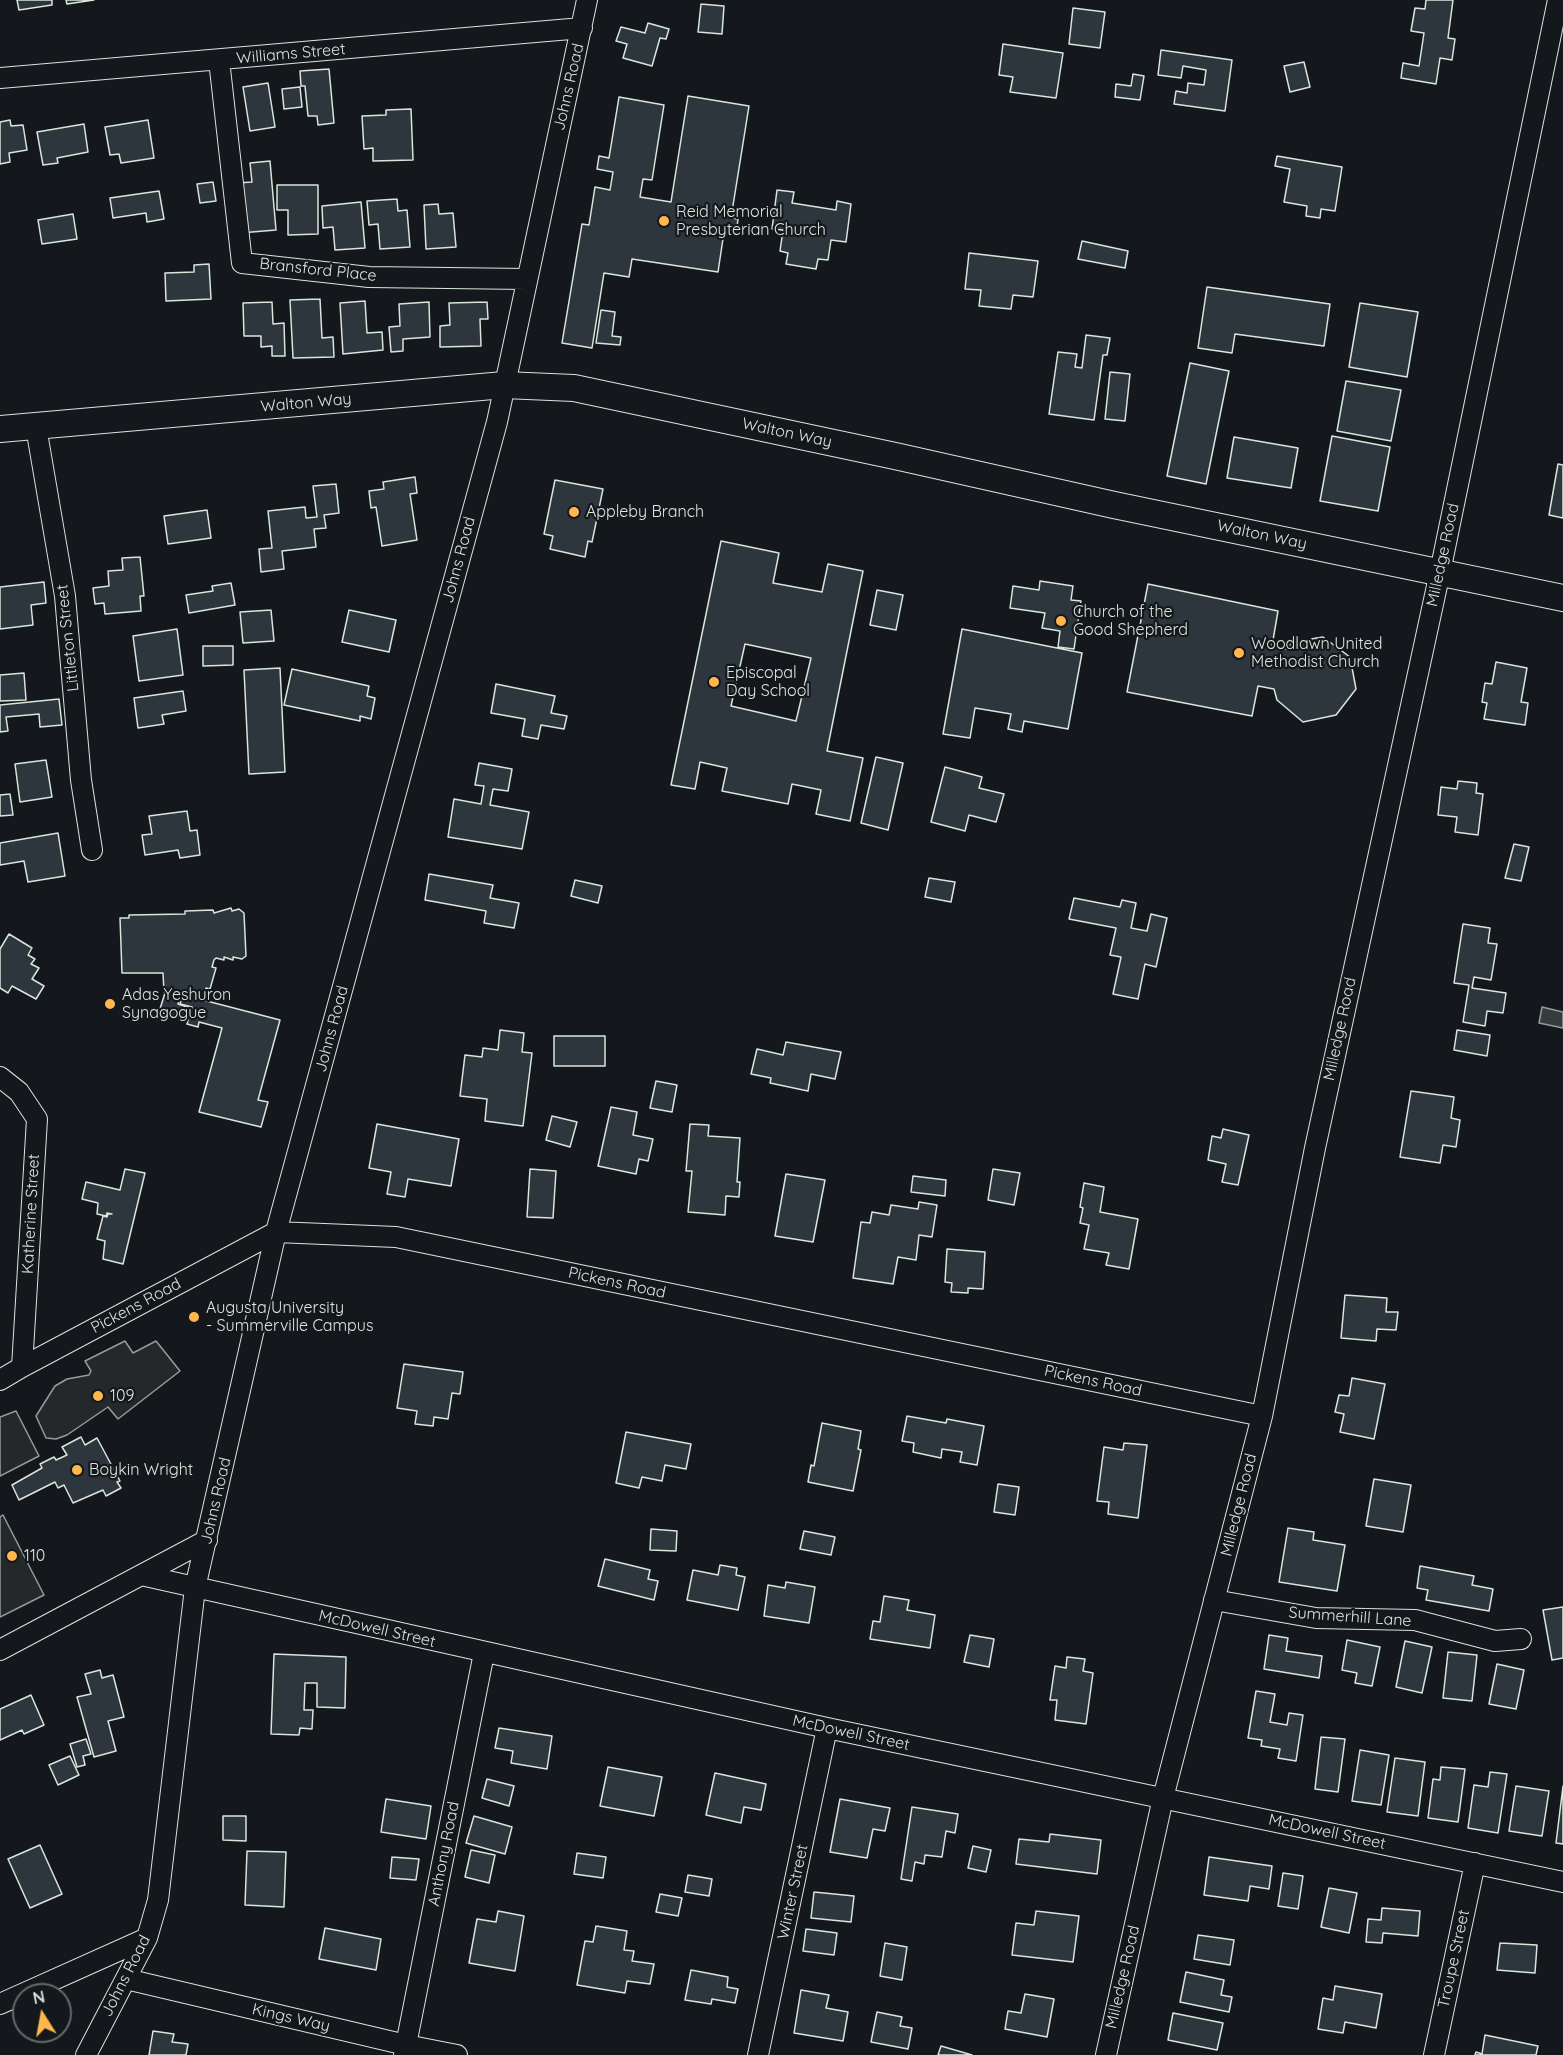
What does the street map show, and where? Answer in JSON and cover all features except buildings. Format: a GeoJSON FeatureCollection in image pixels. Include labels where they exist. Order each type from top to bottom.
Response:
{"type":"FeatureCollection","features":[{"type":"Feature","properties":{"kind":"main road","name":"Walton Way"},"geometry":{"type":"LineString","coordinates":[[0,429],[504,385],[574,388],[1114,505],[1563,598]]}},
{"type":"Feature","properties":{"kind":"street","name":"Johns Road"},"geometry":{"type":"LineString","coordinates":[[86,2055],[147,1938],[158,1900],[195,1588],[276,1232],[495,429],[587,0]]}},
{"type":"Feature","properties":{"kind":"street","name":"Milledge Road"},"geometry":{"type":"LineString","coordinates":[[1106,2055],[1163,1798],[1262,1416],[1318,1137],[1440,572],[1558,0]]}},
{"type":"Feature","properties":{"kind":"street","name":"Williams Street"},"geometry":{"type":"LineString","coordinates":[[0,78],[582,28]]}},
{"type":"Feature","properties":{"kind":"street","name":"Bransford Place"},"geometry":{"type":"LineString","coordinates":[[219,60],[242,263],[369,277],[526,279]]}},
{"type":"Feature","properties":{"kind":"street","name":"Littleton Street"},"geometry":{"type":"LineString","coordinates":[[36,427],[65,596],[81,780],[92,850]]}},
{"type":"Feature","properties":{"kind":"street","name":"Katherine Street"},"geometry":{"type":"LineString","coordinates":[[0,1077],[19,1092],[37,1119],[22,1367]]}},
{"type":"Feature","properties":{"kind":"street","name":"Pickens Road"},"geometry":{"type":"LineString","coordinates":[[0,1380],[276,1232],[396,1237],[1262,1416]]}},
{"type":"Feature","properties":{"kind":"street"},"geometry":{"type":"LineString","coordinates":[[0,1650],[207,1540]]}},
{"type":"Feature","properties":{"kind":"street","name":"McDowell Street"},"geometry":{"type":"LineString","coordinates":[[141,1575],[828,1728],[1563,1882]]}},
{"type":"Feature","properties":{"kind":"street","name":"Summerhill Lane"},"geometry":{"type":"LineString","coordinates":[[1215,1600],[1316,1618],[1415,1620],[1495,1641],[1521,1639]]}},
{"type":"Feature","properties":{"kind":"street","name":"Anthony Road"},"geometry":{"type":"LineString","coordinates":[[405,2050],[484,1653]]}},
{"type":"Feature","properties":{"kind":"street","name":"Winter Street"},"geometry":{"type":"LineString","coordinates":[[758,2055],[828,1728]]}},
{"type":"Feature","properties":{"kind":"street","name":"Troupe Street"},"geometry":{"type":"LineString","coordinates":[[1434,2055],[1475,1863]]}},
{"type":"Feature","properties":{"kind":"street"},"geometry":{"type":"LineString","coordinates":[[0,2004],[147,1938]]}},
{"type":"Feature","properties":{"kind":"street","name":"Kings Way"},"geometry":{"type":"LineString","coordinates":[[126,1979],[405,2050],[457,2055]]}},
{"type":"Feature","properties":{"kind":"shaded area"},"geometry":{"type":"Polygon","coordinates":[[[1542,1007],[1563,1012],[1563,1028],[1539,1023],[1542,1007]]]}},
{"type":"Feature","properties":{"kind":"shaded area","name":"109"},"geometry":{"type":"Polygon","coordinates":[[[125,1341],[133,1353],[156,1341],[180,1371],[118,1419],[108,1407],[67,1435],[56,1439],[46,1438],[36,1416],[55,1386],[67,1379],[89,1375],[91,1371],[85,1361],[125,1341]]]}},
{"type":"Feature","properties":{"kind":"shaded area"},"geometry":{"type":"Polygon","coordinates":[[[16,1411],[39,1456],[0,1476],[0,1417],[16,1411]]]}},
{"type":"Feature","properties":{"kind":"shaded area","name":"110"},"geometry":{"type":"Polygon","coordinates":[[[3,1515],[44,1595],[0,1617],[0,1517],[3,1515]]]}},
{"type":"Feature","properties":{"kind":"place","name":"Reid Memorial Presbyterian Church"},"geometry":{"type":"Point","coordinates":[664,221]}},
{"type":"Feature","properties":{"kind":"place","name":"Appleby Branch"},"geometry":{"type":"Point","coordinates":[574,512]}},
{"type":"Feature","properties":{"kind":"place","name":"Church of the Good Shepherd"},"geometry":{"type":"Point","coordinates":[1061,621]}},
{"type":"Feature","properties":{"kind":"place","name":"Woodlawn United Methodist Church"},"geometry":{"type":"Point","coordinates":[1239,653]}},
{"type":"Feature","properties":{"kind":"place","name":"Episcopal Day School"},"geometry":{"type":"Point","coordinates":[714,682]}},
{"type":"Feature","properties":{"kind":"place","name":"Adas Yeshuron Synagogue"},"geometry":{"type":"Point","coordinates":[110,1004]}},
{"type":"Feature","properties":{"kind":"place","name":"Augusta University - Summerville Campus"},"geometry":{"type":"Point","coordinates":[194,1317]}},
{"type":"Feature","properties":{"kind":"place","name":"109"},"geometry":{"type":"Point","coordinates":[98,1396]}},
{"type":"Feature","properties":{"kind":"place","name":"Boykin Wright"},"geometry":{"type":"Point","coordinates":[77,1470]}},
{"type":"Feature","properties":{"kind":"place","name":"110"},"geometry":{"type":"Point","coordinates":[12,1556]}}]}
